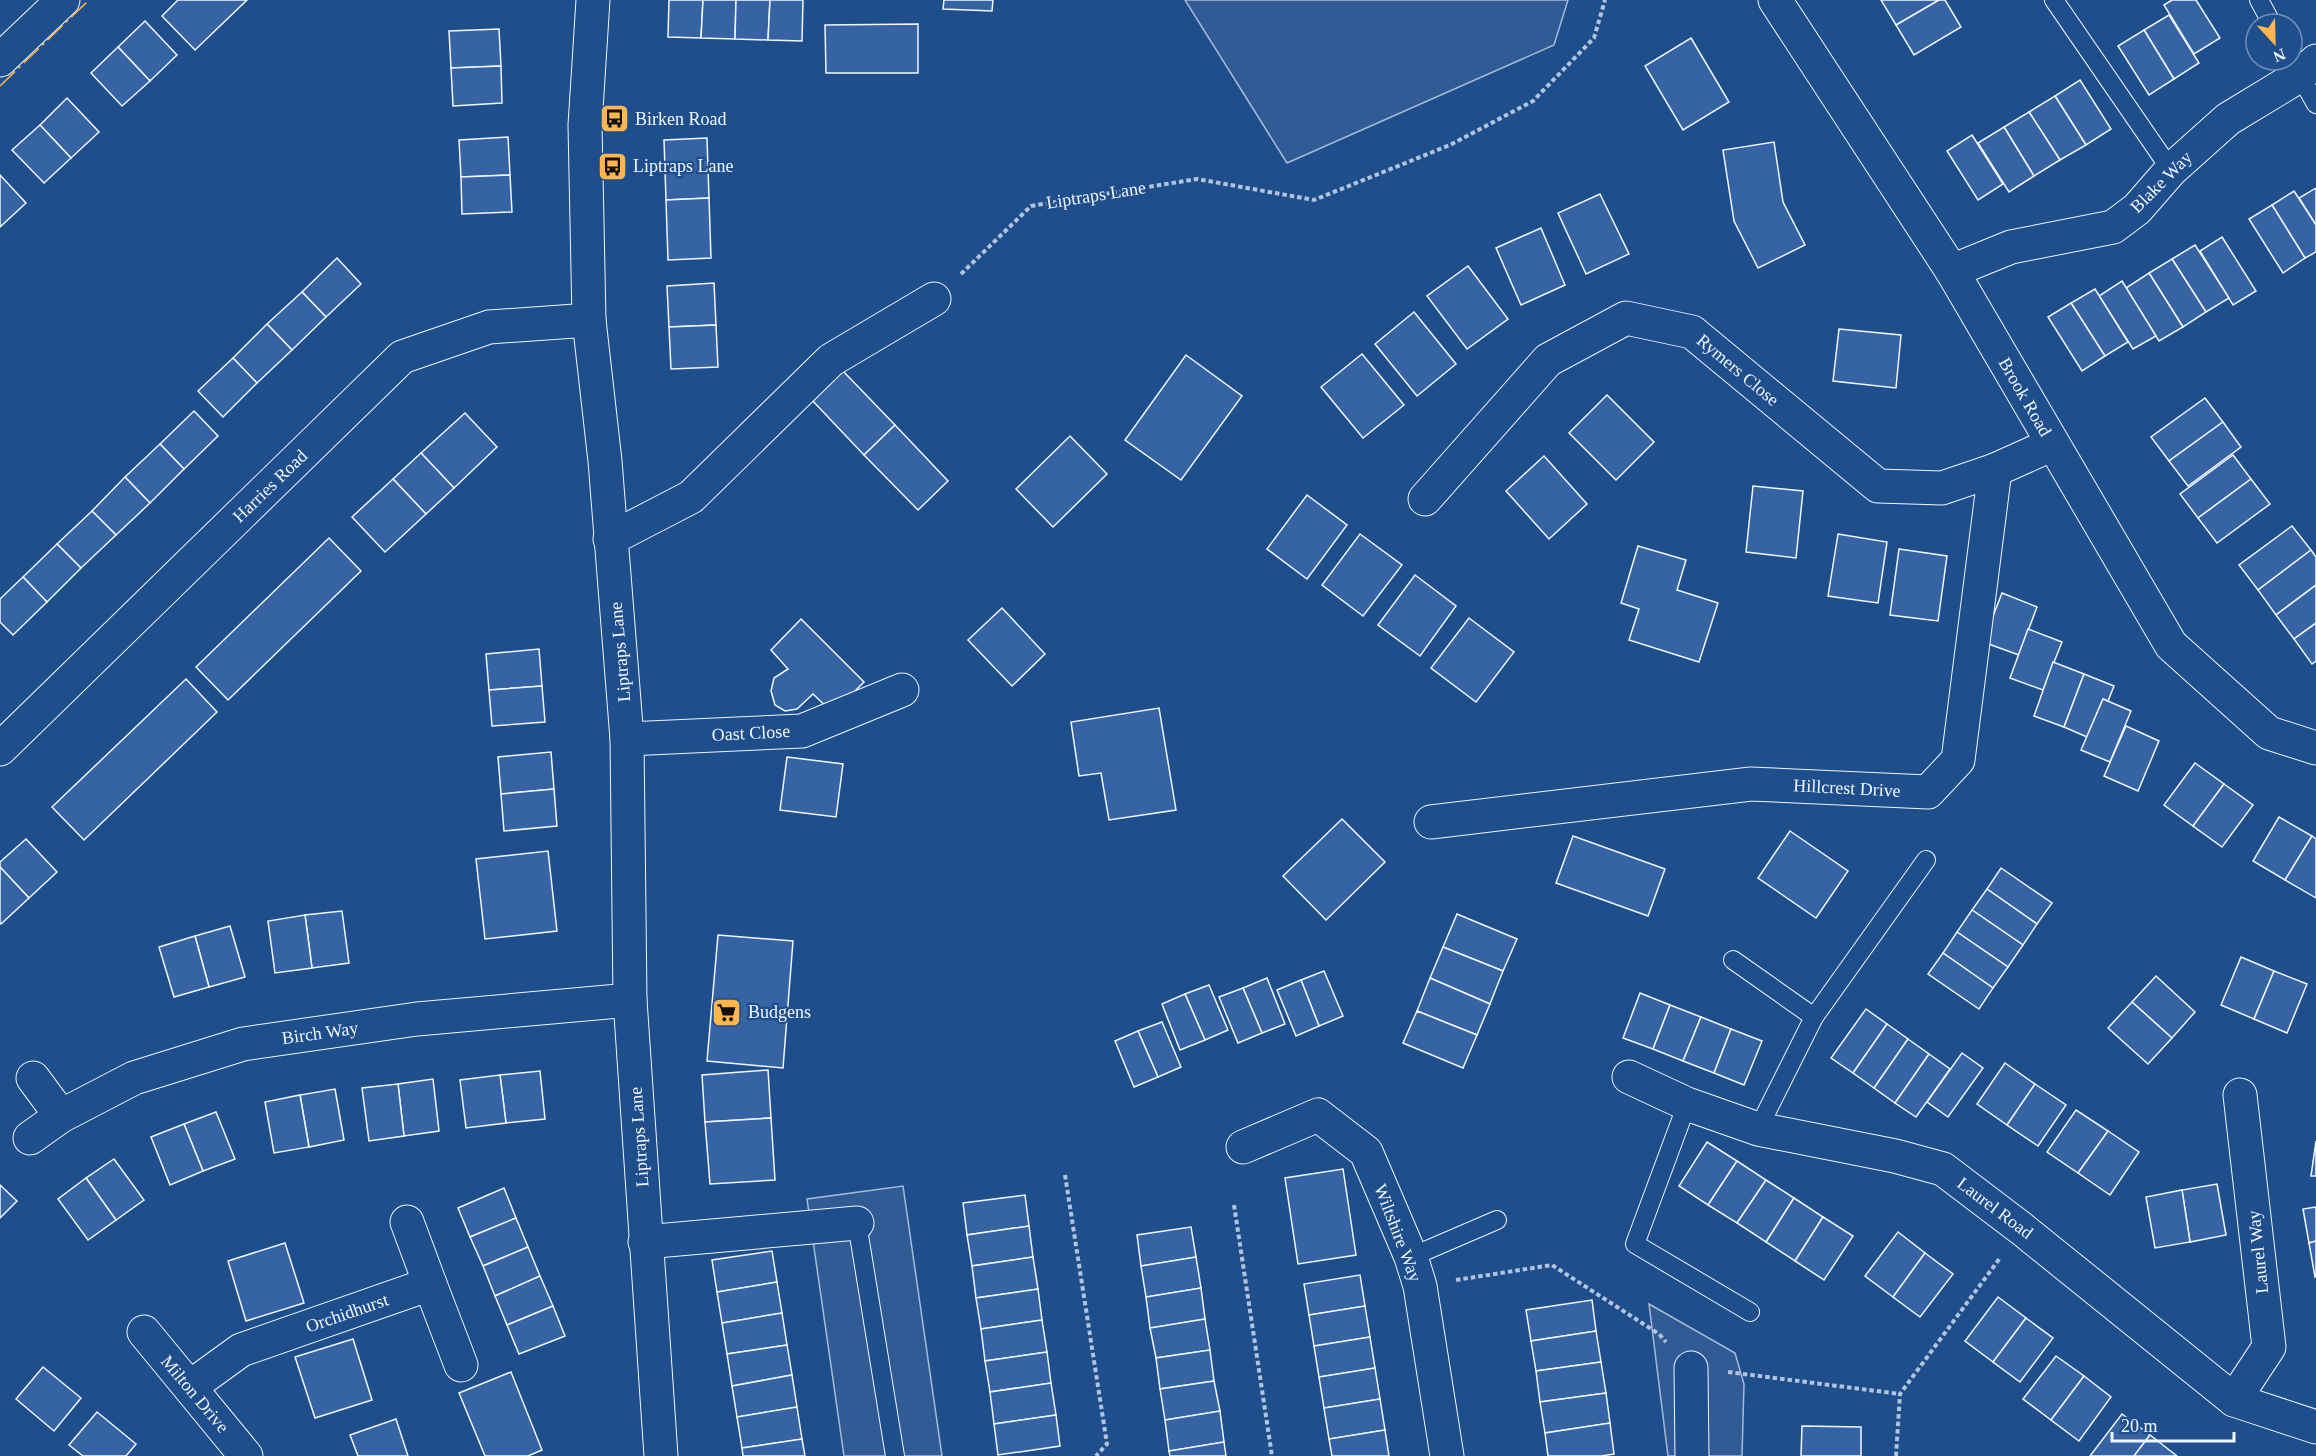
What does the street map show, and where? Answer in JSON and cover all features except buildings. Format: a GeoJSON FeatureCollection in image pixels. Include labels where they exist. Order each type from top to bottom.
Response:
{"type":"FeatureCollection","features":[{"type":"Feature","properties":{"kind":"street"},"geometry":{"type":"LineString","coordinates":[[0,60],[63,0]]}},
{"type":"Feature","properties":{"kind":"street"},"geometry":{"type":"LineString","coordinates":[[592,0],[585,125],[589,320],[605,461],[610,539],[691,497],[831,360],[934,299]]}},
{"type":"Feature","properties":{"kind":"street","name":"Brook Road"},"geometry":{"type":"LineString","coordinates":[[1775,0],[1952,271],[2171,645],[2269,733],[2316,748]]}},
{"type":"Feature","properties":{"kind":"street","name":"Blake Way"},"geometry":{"type":"LineString","coordinates":[[1952,271],[2011,247],[2113,227],[2137,210],[2171,170],[2228,119],[2294,72]]}},
{"type":"Feature","properties":{"kind":"street","name":"Rymers Close"},"geometry":{"type":"LineString","coordinates":[[1425,499],[1548,360],[1626,318],[1692,332],[1878,486],[1942,489],[1995,470],[2053,444]]}},
{"type":"Feature","properties":{"kind":"street","name":"Harries Road"},"geometry":{"type":"LineString","coordinates":[[0,749],[402,357],[489,327],[589,320]]}},
{"type":"Feature","properties":{"kind":"street","name":"Hillcrest Drive"},"geometry":{"type":"LineString","coordinates":[[1431,822],[1751,784],[1928,792],[1958,760],[1995,470]]}},
{"type":"Feature","properties":{"kind":"street","name":"Liptraps Lane"},"geometry":{"type":"LineString","coordinates":[[610,539],[627,739],[630,1000],[661,1456]]}},
{"type":"Feature","properties":{"kind":"street","name":"Oast Close"},"geometry":{"type":"LineString","coordinates":[[627,739],[801,731],[902,690]]}},
{"type":"Feature","properties":{"kind":"street","name":"Birch Way"},"geometry":{"type":"LineString","coordinates":[[30,1138],[60,1116],[134,1078],[243,1044],[417,1019],[630,1000]]}},
{"type":"Feature","properties":{"kind":"street","name":"Laurel Road"},"geometry":{"type":"LineString","coordinates":[[1629,1077],[1687,1104],[1758,1129],[1895,1156],[1943,1169],[2022,1229],[2234,1400],[2316,1427]]}},
{"type":"Feature","properties":{"kind":"street"},"geometry":{"type":"LineString","coordinates":[[33,1078],[60,1116]]}},
{"type":"Feature","properties":{"kind":"street","name":"Laurel Way"},"geometry":{"type":"LineString","coordinates":[[2234,1400],[2269,1347],[2240,1095]]}},
{"type":"Feature","properties":{"kind":"street","name":"Wiltshire Way"},"geometry":{"type":"LineString","coordinates":[[1243,1147],[1318,1115],[1366,1152],[1415,1271],[1447,1456]]}},
{"type":"Feature","properties":{"kind":"street"},"geometry":{"type":"LineString","coordinates":[[407,1222],[461,1365]]}},
{"type":"Feature","properties":{"kind":"street"},"geometry":{"type":"LineString","coordinates":[[645,1242],[857,1223]]}},
{"type":"Feature","properties":{"kind":"street","name":"Orchidhurst"},"geometry":{"type":"LineString","coordinates":[[190,1388],[241,1350],[430,1284]]}},
{"type":"Feature","properties":{"kind":"street","name":"Milton Drive"},"geometry":{"type":"LineString","coordinates":[[144,1332],[246,1456]]}},
{"type":"Feature","properties":{"kind":"street"},"geometry":{"type":"LineString","coordinates":[[1691,1368],[1692,1456]]}},
{"type":"Feature","properties":{"kind":"lane"},"geometry":{"type":"LineString","coordinates":[[2054,0],[2171,170]]}},
{"type":"Feature","properties":{"kind":"lane"},"geometry":{"type":"LineString","coordinates":[[2304,71],[2316,104]]}},
{"type":"Feature","properties":{"kind":"lane"},"geometry":{"type":"LineString","coordinates":[[1758,1129],[1814,1017],[1926,860]]}},
{"type":"Feature","properties":{"kind":"lane"},"geometry":{"type":"LineString","coordinates":[[1733,960],[1814,1017]]}},
{"type":"Feature","properties":{"kind":"lane"},"geometry":{"type":"LineString","coordinates":[[1687,1104],[1635,1244],[1750,1312]]}},
{"type":"Feature","properties":{"kind":"lane"},"geometry":{"type":"LineString","coordinates":[[1415,1271],[1497,1220]]}},
{"type":"Feature","properties":{"kind":"lane"},"geometry":{"type":"LineString","coordinates":[[857,1223],[895,1456]]}},
{"type":"Feature","properties":{"kind":"path","name":"Liptraps Lane"},"geometry":{"type":"LineString","coordinates":[[934,299],[1031,206],[1197,178],[1314,200],[1450,145],[1533,101],[1594,38],[1605,0]]}},
{"type":"Feature","properties":{"kind":"path"},"geometry":{"type":"LineString","coordinates":[[1065,1175],[1107,1444],[1096,1456]]}},
{"type":"Feature","properties":{"kind":"path"},"geometry":{"type":"LineString","coordinates":[[1234,1205],[1272,1456]]}},
{"type":"Feature","properties":{"kind":"path"},"geometry":{"type":"LineString","coordinates":[[1896,1456],[1900,1394],[2022,1229]]}},
{"type":"Feature","properties":{"kind":"path"},"geometry":{"type":"LineString","coordinates":[[1415,1271],[1552,1265],[1659,1334],[1691,1368],[1900,1394]]}},
{"type":"Feature","properties":{"kind":"shaded area"},"geometry":{"type":"Polygon","coordinates":[[[1185,0],[1568,0],[1554,45],[1287,163],[1185,0]]]}},
{"type":"Feature","properties":{"kind":"shaded area"},"geometry":{"type":"Polygon","coordinates":[[[903,1186],[942,1456],[844,1456],[807,1199],[903,1186]]]}},
{"type":"Feature","properties":{"kind":"shaded area"},"geometry":{"type":"Polygon","coordinates":[[[1649,1304],[1735,1353],[1744,1384],[1742,1456],[1668,1456],[1649,1304]]]}},
{"type":"Feature","properties":{"kind":"power"},"geometry":{"type":"LineString","coordinates":[[0,86],[89,0]]}},
{"type":"Feature","properties":{"kind":"place","name":"Birken Road"},"geometry":{"type":"Point","coordinates":[614,119]}},
{"type":"Feature","properties":{"kind":"place","name":"Liptraps Lane"},"geometry":{"type":"Point","coordinates":[612,166]}},
{"type":"Feature","properties":{"kind":"place","name":"Budgens"},"geometry":{"type":"Point","coordinates":[727,1012]}}]}
